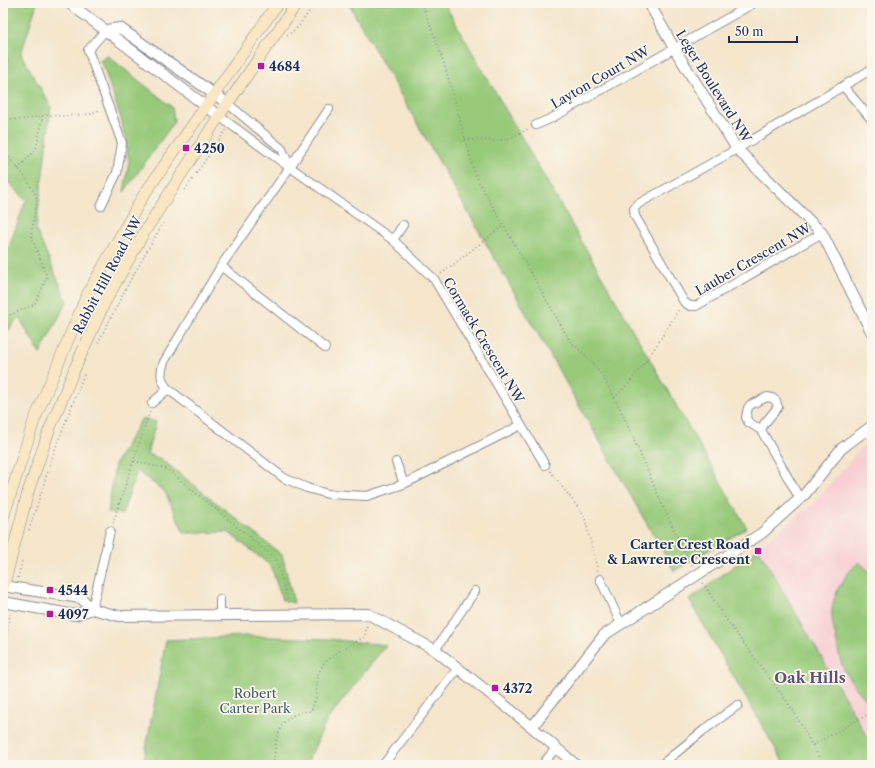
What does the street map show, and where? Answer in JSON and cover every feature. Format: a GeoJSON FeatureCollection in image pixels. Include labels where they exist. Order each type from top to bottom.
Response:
{"type":"FeatureCollection","features":[{"type":"Feature","properties":{"kind":"main road","name":"Rabbit Hill Road NW"},"geometry":{"type":"LineString","coordinates":[[3,518],[34,421],[88,295],[143,196],[278,3]]}},
{"type":"Feature","properties":{"kind":"main road","name":"Rabbit Hill Road NW"},"geometry":{"type":"LineString","coordinates":[[3,587],[28,492],[50,428],[105,302],[142,234],[227,103],[296,3]]}},
{"type":"Feature","properties":{"kind":"street"},"geometry":{"type":"LineString","coordinates":[[70,3],[219,116]]}},
{"type":"Feature","properties":{"kind":"street","name":"Leger Boulevard NW"},"geometry":{"type":"LineString","coordinates":[[648,3],[674,48],[737,148],[822,233],[872,333]]}},
{"type":"Feature","properties":{"kind":"street","name":"Layton Court NW"},"geometry":{"type":"LineString","coordinates":[[536,125],[552,118],[754,3]]}},
{"type":"Feature","properties":{"kind":"street"},"geometry":{"type":"LineString","coordinates":[[101,206],[117,173],[122,143],[88,50],[106,30],[120,28],[227,103],[282,149],[290,167]]}},
{"type":"Feature","properties":{"kind":"street"},"geometry":{"type":"LineString","coordinates":[[737,148],[872,70]]}},
{"type":"Feature","properties":{"kind":"street"},"geometry":{"type":"LineString","coordinates":[[843,86],[872,120]]}},
{"type":"Feature","properties":{"kind":"street"},"geometry":{"type":"LineString","coordinates":[[329,109],[221,266],[164,362],[161,370],[163,383],[168,389],[284,478],[307,488],[328,494],[367,496],[404,484],[521,425]]}},
{"type":"Feature","properties":{"kind":"street","name":"Cormack Crescent NW"},"geometry":{"type":"LineString","coordinates":[[219,116],[393,240],[434,279],[545,465]]}},
{"type":"Feature","properties":{"kind":"street","name":"Lauber Crescent NW"},"geometry":{"type":"LineString","coordinates":[[737,148],[638,204],[634,209],[635,216],[684,302],[690,306],[696,306],[822,233]]}},
{"type":"Feature","properties":{"kind":"street"},"geometry":{"type":"LineString","coordinates":[[393,240],[403,225]]}},
{"type":"Feature","properties":{"kind":"street"},"geometry":{"type":"LineString","coordinates":[[221,266],[325,348]]}},
{"type":"Feature","properties":{"kind":"street"},"geometry":{"type":"LineString","coordinates":[[152,403],[168,389]]}},
{"type":"Feature","properties":{"kind":"street"},"geometry":{"type":"LineString","coordinates":[[532,727],[604,635],[762,533],[800,498],[833,458],[850,442],[872,426]]}},
{"type":"Feature","properties":{"kind":"street"},"geometry":{"type":"LineString","coordinates":[[761,430],[800,498]]}},
{"type":"Feature","properties":{"kind":"street"},"geometry":{"type":"LineString","coordinates":[[396,462],[404,484]]}},
{"type":"Feature","properties":{"kind":"street"},"geometry":{"type":"LineString","coordinates":[[92,609],[110,531]]}},
{"type":"Feature","properties":{"kind":"street"},"geometry":{"type":"LineString","coordinates":[[600,579],[621,624]]}},
{"type":"Feature","properties":{"kind":"street"},"geometry":{"type":"LineString","coordinates":[[3,587],[81,598],[92,609],[119,616],[368,614],[435,650],[532,727],[572,764]]}},
{"type":"Feature","properties":{"kind":"street"},"geometry":{"type":"LineString","coordinates":[[435,650],[475,591]]}},
{"type":"Feature","properties":{"kind":"street"},"geometry":{"type":"LineString","coordinates":[[220,599],[220,615]]}},
{"type":"Feature","properties":{"kind":"street"},"geometry":{"type":"LineString","coordinates":[[8,602],[75,616],[92,609]]}},
{"type":"Feature","properties":{"kind":"street"},"geometry":{"type":"LineString","coordinates":[[383,765],[458,668]]}},
{"type":"Feature","properties":{"kind":"street"},"geometry":{"type":"LineString","coordinates":[[662,765],[704,730],[738,705]]}},
{"type":"Feature","properties":{"kind":"street"},"geometry":{"type":"LineString","coordinates":[[542,765],[556,748]]}},
{"type":"Feature","properties":{"kind":"lane"},"geometry":{"type":"LineString","coordinates":[[861,433],[872,437]]}},
{"type":"Feature","properties":{"kind":"path"},"geometry":{"type":"LineString","coordinates":[[3,26],[8,3]]}},
{"type":"Feature","properties":{"kind":"path"},"geometry":{"type":"LineString","coordinates":[[284,38],[294,31],[315,3]]}},
{"type":"Feature","properties":{"kind":"path"},"geometry":{"type":"LineString","coordinates":[[421,3],[441,56],[474,171],[570,341],[591,361],[603,378],[626,422],[670,523],[698,574],[725,618],[793,710],[823,765]]}},
{"type":"Feature","properties":{"kind":"path"},"geometry":{"type":"LineString","coordinates":[[3,41],[7,51],[8,67],[3,82]]}},
{"type":"Feature","properties":{"kind":"path"},"geometry":{"type":"LineString","coordinates":[[3,118],[20,120],[42,116],[90,114],[109,106]]}},
{"type":"Feature","properties":{"kind":"path"},"geometry":{"type":"LineString","coordinates":[[18,169],[36,149],[42,116]]}},
{"type":"Feature","properties":{"kind":"path"},"geometry":{"type":"LineString","coordinates":[[184,191],[230,124]]}},
{"type":"Feature","properties":{"kind":"path"},"geometry":{"type":"LineString","coordinates":[[465,139],[496,141],[508,139],[536,125]]}},
{"type":"Feature","properties":{"kind":"path"},"geometry":{"type":"LineString","coordinates":[[3,147],[10,159],[26,178],[37,198],[31,235],[47,277],[35,304],[3,318]]}},
{"type":"Feature","properties":{"kind":"path"},"geometry":{"type":"LineString","coordinates":[[96,348],[126,288],[164,222]]}},
{"type":"Feature","properties":{"kind":"path"},"geometry":{"type":"LineString","coordinates":[[434,279],[504,225]]}},
{"type":"Feature","properties":{"kind":"path"},"geometry":{"type":"LineString","coordinates":[[614,398],[648,358],[684,302]]}},
{"type":"Feature","properties":{"kind":"path"},"geometry":{"type":"LineString","coordinates":[[28,532],[55,449],[87,368]]}},
{"type":"Feature","properties":{"kind":"path"},"geometry":{"type":"LineString","coordinates":[[110,531],[152,403]]}},
{"type":"Feature","properties":{"kind":"path"},"geometry":{"type":"LineString","coordinates":[[134,461],[167,469],[276,560],[292,615]]}},
{"type":"Feature","properties":{"kind":"path"},"geometry":{"type":"LineString","coordinates":[[545,465],[584,515],[600,579]]}},
{"type":"Feature","properties":{"kind":"path"},"geometry":{"type":"LineString","coordinates":[[16,588],[22,558]]}},
{"type":"Feature","properties":{"kind":"path"},"geometry":{"type":"LineString","coordinates":[[3,662],[8,602]]}},
{"type":"Feature","properties":{"kind":"path"},"geometry":{"type":"LineString","coordinates":[[273,765],[278,731],[286,718],[297,713],[311,712],[316,698],[318,674],[323,664],[338,651],[365,636],[368,614]]}},
{"type":"Feature","properties":{"kind":"path"},"geometry":{"type":"LineString","coordinates":[[812,746],[872,712]]}},
{"type":"Feature","properties":{"kind":"shaded area"},"geometry":{"type":"Polygon","coordinates":[[[872,442],[872,745],[758,548],[814,503],[861,448],[872,442]]]}},
{"type":"Feature","properties":{"kind":"green space"},"geometry":{"type":"Polygon","coordinates":[[[3,3],[37,3],[21,54],[51,107],[36,230],[67,301],[40,354],[19,317],[3,337],[3,263],[26,200],[3,177],[3,3]]]}},
{"type":"Feature","properties":{"kind":"green space"},"geometry":{"type":"Polygon","coordinates":[[[348,3],[444,3],[747,528],[674,571],[348,3]]]}},
{"type":"Feature","properties":{"kind":"green space"},"geometry":{"type":"Polygon","coordinates":[[[108,56],[172,107],[174,122],[124,192],[129,162],[122,122],[105,71],[100,61],[108,56]]]}},
{"type":"Feature","properties":{"kind":"green space"},"geometry":{"type":"Polygon","coordinates":[[[142,418],[156,422],[147,454],[161,459],[282,555],[294,603],[282,600],[271,566],[228,532],[184,533],[165,492],[137,471],[122,514],[108,513],[115,464],[142,418]]]}},
{"type":"Feature","properties":{"kind":"green space"},"geometry":{"type":"Polygon","coordinates":[[[758,548],[872,745],[872,765],[785,765],[689,600],[758,548]]]}},
{"type":"Feature","properties":{"kind":"green space"},"geometry":{"type":"Polygon","coordinates":[[[859,562],[872,574],[872,707],[844,670],[839,656],[832,618],[833,602],[838,589],[845,577],[859,562]]]}},
{"type":"Feature","properties":{"kind":"green space","name":"Robert Carter Park"},"geometry":{"type":"Polygon","coordinates":[[[245,636],[328,639],[386,645],[327,720],[306,765],[143,765],[166,640],[245,636]]]}},
{"type":"Feature","properties":{"kind":"place","name":"4684"},"geometry":{"type":"Point","coordinates":[261,66]}},
{"type":"Feature","properties":{"kind":"place","name":"4250"},"geometry":{"type":"Point","coordinates":[186,148]}},
{"type":"Feature","properties":{"kind":"place","name":"Carter Crest Road & Lawrence Crescent"},"geometry":{"type":"Point","coordinates":[758,551]}},
{"type":"Feature","properties":{"kind":"place","name":"4544"},"geometry":{"type":"Point","coordinates":[50,590]}},
{"type":"Feature","properties":{"kind":"place","name":"4097"},"geometry":{"type":"Point","coordinates":[50,614]}},
{"type":"Feature","properties":{"kind":"place","name":"4372"},"geometry":{"type":"Point","coordinates":[495,688]}},
{"type":"Feature","properties":{"kind":"district","name":"Oak Hills"},"geometry":{"type":"Point","coordinates":[810,677]}}]}
